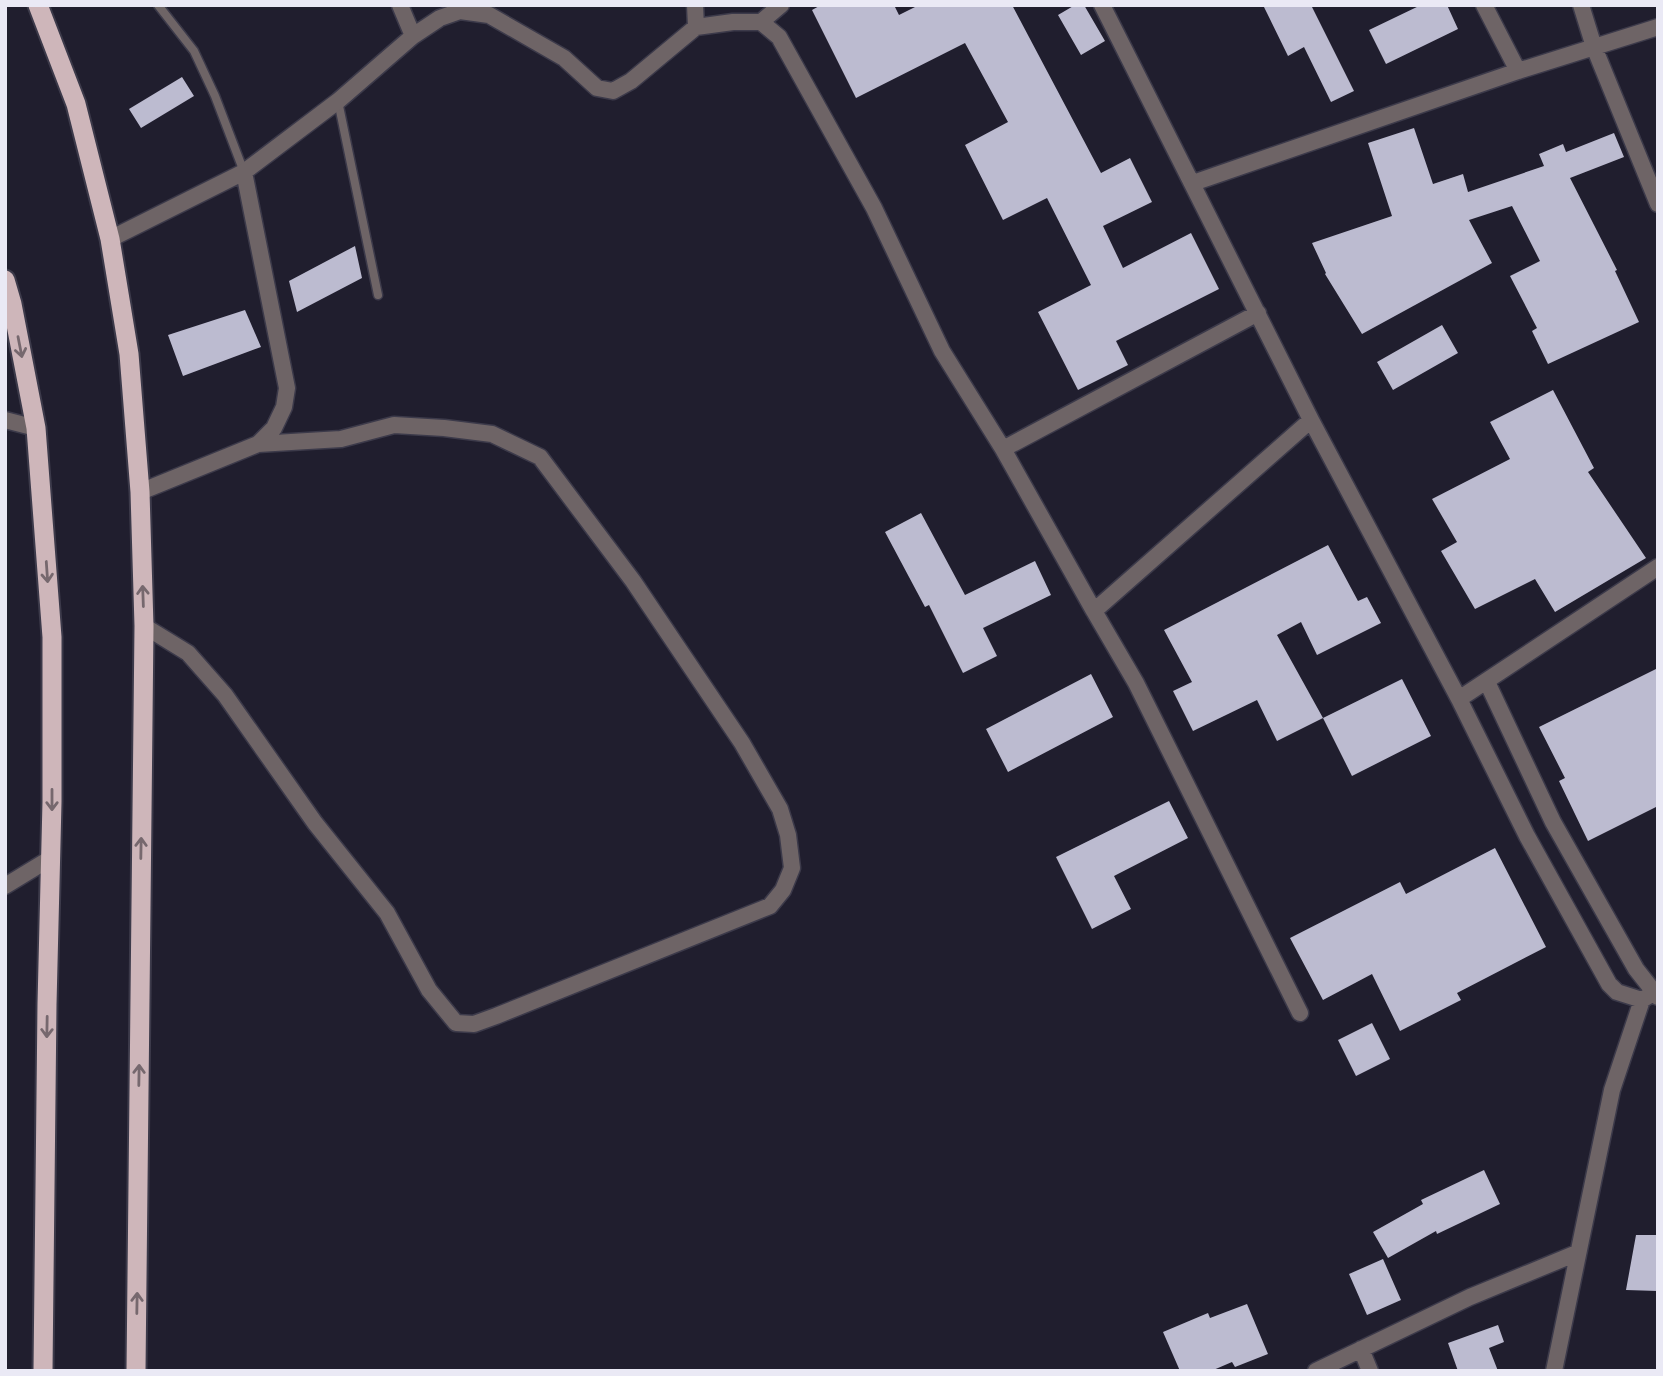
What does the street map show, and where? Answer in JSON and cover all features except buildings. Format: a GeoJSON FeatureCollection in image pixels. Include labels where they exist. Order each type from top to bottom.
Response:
{"type":"FeatureCollection","features":[{"type":"Feature","properties":{"kind":"highway"},"geometry":{"type":"LineString","coordinates":[[38,5],[76,104],[110,239],[129,354],[140,492],[144,626],[136,1371]]}},
{"type":"Feature","properties":{"kind":"highway"},"geometry":{"type":"LineString","coordinates":[[5,280],[36,428],[52,637],[43,1371]]}},
{"type":"Feature","properties":{"kind":"street"},"geometry":{"type":"LineString","coordinates":[[400,5],[413,36]]}},
{"type":"Feature","properties":{"kind":"street"},"geometry":{"type":"LineString","coordinates":[[695,5],[696,27]]}},
{"type":"Feature","properties":{"kind":"street"},"geometry":{"type":"LineString","coordinates":[[761,22],[780,5]]}},
{"type":"Feature","properties":{"kind":"street"},"geometry":{"type":"LineString","coordinates":[[1102,5],[1311,420],[1459,699],[1527,836],[1609,984],[1617,992],[1653,995]]}},
{"type":"Feature","properties":{"kind":"street"},"geometry":{"type":"LineString","coordinates":[[1484,5],[1518,71]]}},
{"type":"Feature","properties":{"kind":"street"},"geometry":{"type":"LineString","coordinates":[[1581,5],[1594,47],[1658,204]]}},
{"type":"Feature","properties":{"kind":"street"},"geometry":{"type":"LineString","coordinates":[[110,239],[244,172],[338,101],[413,36],[440,18],[460,11],[489,15],[564,58],[597,88],[613,91],[631,81],[696,27],[733,22],[761,22],[779,37],[874,208],[942,351],[1003,449],[1136,683],[1300,1013]]}},
{"type":"Feature","properties":{"kind":"street"},"geometry":{"type":"LineString","coordinates":[[1193,183],[1518,71],[1658,27]]}},
{"type":"Feature","properties":{"kind":"street"},"geometry":{"type":"LineString","coordinates":[[244,172],[287,388],[284,407],[274,428],[258,444]]}},
{"type":"Feature","properties":{"kind":"street"},"geometry":{"type":"LineString","coordinates":[[1003,449],[1258,313]]}},
{"type":"Feature","properties":{"kind":"street"},"geometry":{"type":"LineString","coordinates":[[5,420],[36,428]]}},
{"type":"Feature","properties":{"kind":"street"},"geometry":{"type":"LineString","coordinates":[[1094,611],[1311,420]]}},
{"type":"Feature","properties":{"kind":"street"},"geometry":{"type":"LineString","coordinates":[[140,492],[258,444],[341,439],[394,425],[492,434],[540,457],[633,581],[742,743],[780,809],[788,835],[792,868],[783,890],[770,906],[496,1016],[474,1024],[456,1023],[429,990],[387,913],[315,824],[225,695],[188,653],[144,626]]}},
{"type":"Feature","properties":{"kind":"street"},"geometry":{"type":"LineString","coordinates":[[1459,699],[1658,567]]}},
{"type":"Feature","properties":{"kind":"street"},"geometry":{"type":"LineString","coordinates":[[1488,682],[1553,822],[1653,995]]}},
{"type":"Feature","properties":{"kind":"street"},"geometry":{"type":"LineString","coordinates":[[1527,836],[1553,822]]}},
{"type":"Feature","properties":{"kind":"street"},"geometry":{"type":"LineString","coordinates":[[5,886],[51,858]]}},
{"type":"Feature","properties":{"kind":"street"},"geometry":{"type":"LineString","coordinates":[[1554,1371],[1612,1090],[1653,995]]}},
{"type":"Feature","properties":{"kind":"street"},"geometry":{"type":"LineString","coordinates":[[1316,1371],[1470,1297],[1577,1253]]}},
{"type":"Feature","properties":{"kind":"street"},"geometry":{"type":"LineString","coordinates":[[1361,1349],[1370,1371]]}},
{"type":"Feature","properties":{"kind":"lane"},"geometry":{"type":"LineString","coordinates":[[158,5],[194,51],[215,96],[244,172]]}},
{"type":"Feature","properties":{"kind":"lane"},"geometry":{"type":"LineString","coordinates":[[338,101],[378,295]]}}]}
